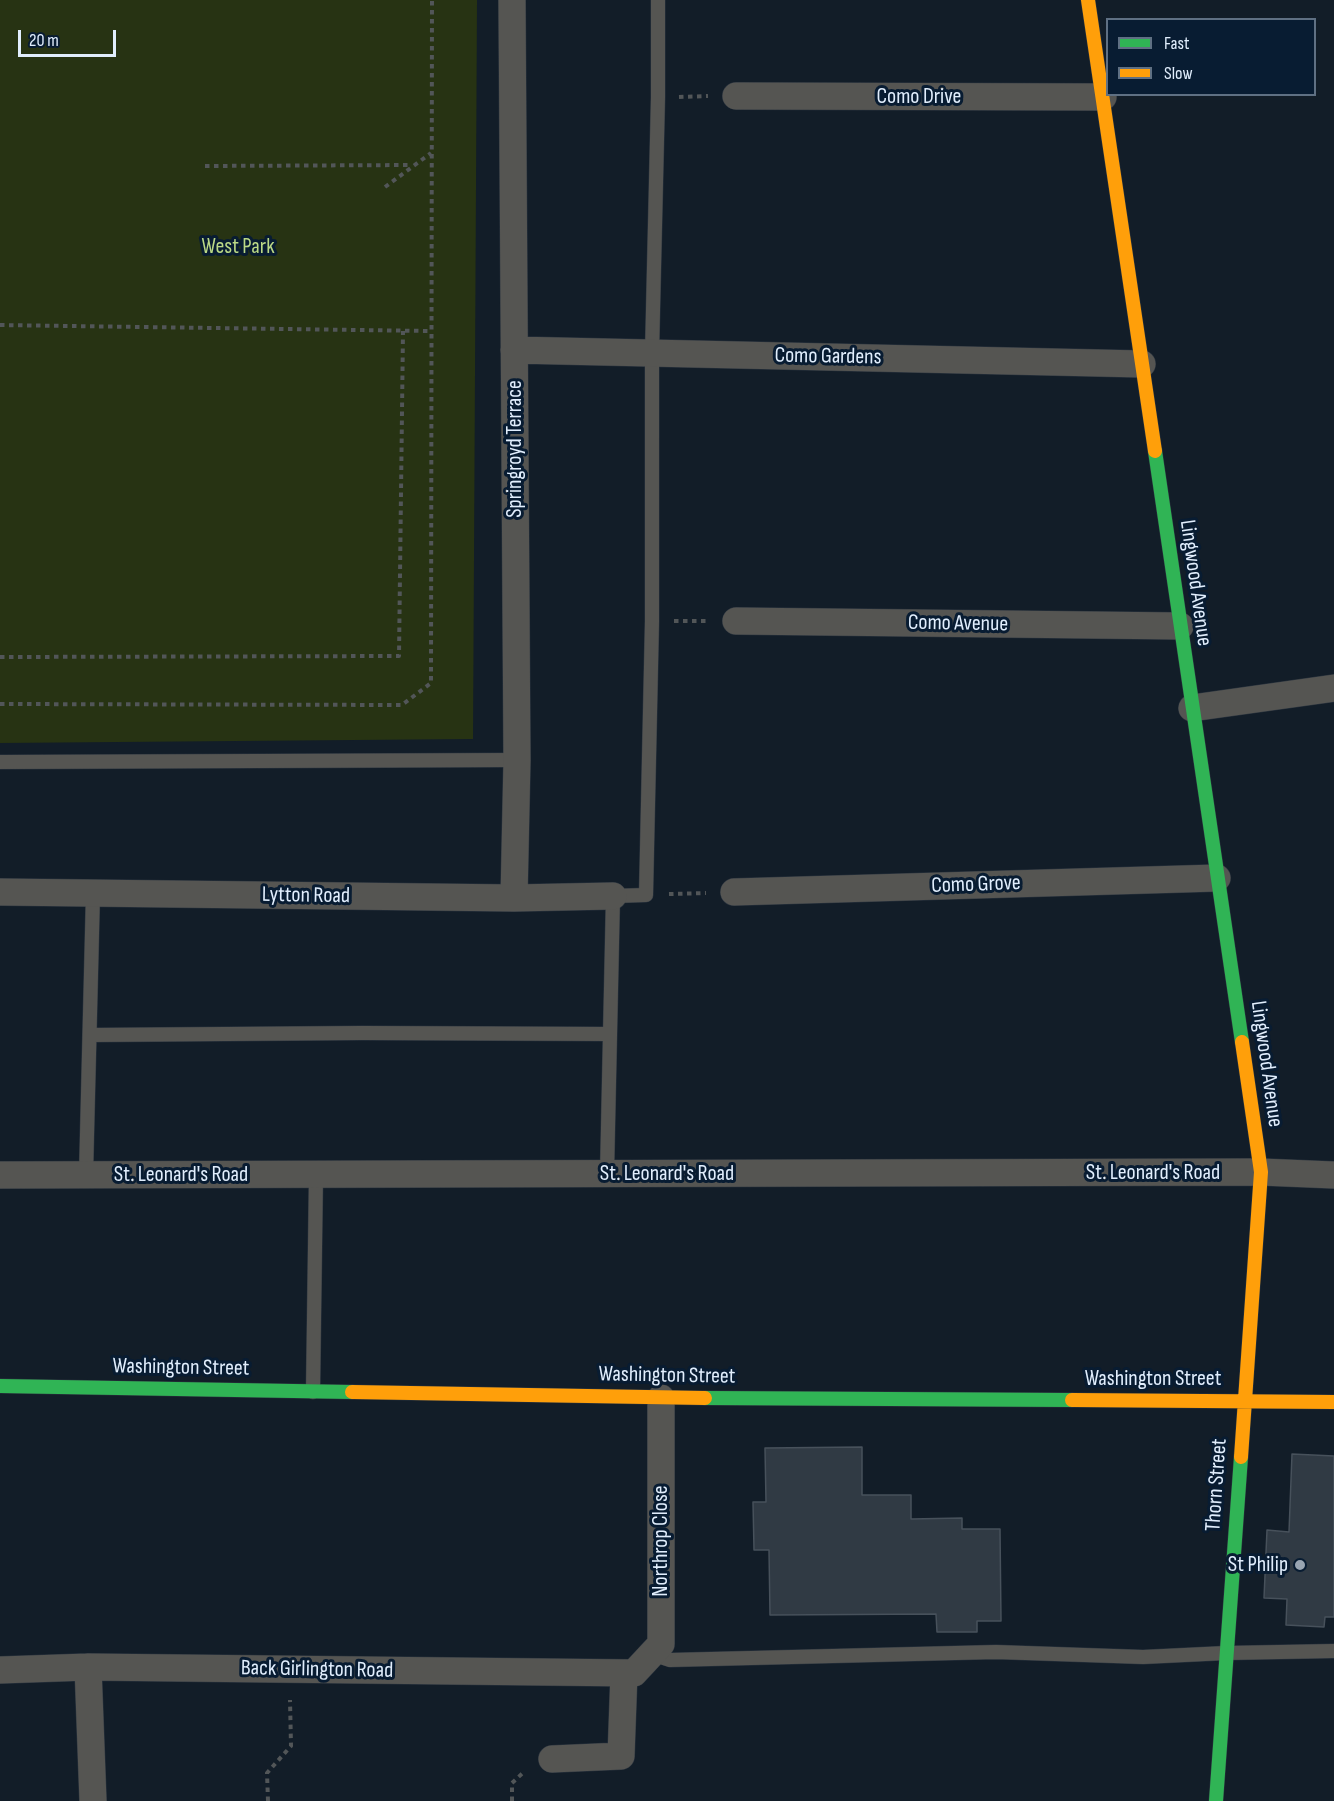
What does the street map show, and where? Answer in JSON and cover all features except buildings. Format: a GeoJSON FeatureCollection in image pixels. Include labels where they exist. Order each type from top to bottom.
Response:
{"type":"FeatureCollection","features":[{"type":"Feature","properties":{"kind":"street","name":"Springroyd Terrace"},"geometry":{"type":"LineString","coordinates":[[512,0],[517,760],[514,898]]}},
{"type":"Feature","properties":{"kind":"street","name":"Lingwood Avenue"},"geometry":{"type":"LineString","coordinates":[[1088,0],[1261,1172]]}},
{"type":"Feature","properties":{"kind":"street","name":"Como Drive"},"geometry":{"type":"LineString","coordinates":[[736,96],[1103,97]]}},
{"type":"Feature","properties":{"kind":"street","name":"Como Gardens"},"geometry":{"type":"LineString","coordinates":[[514,350],[1142,364]]}},
{"type":"Feature","properties":{"kind":"street","name":"Como Avenue"},"geometry":{"type":"LineString","coordinates":[[736,621],[1180,626]]}},
{"type":"Feature","properties":{"kind":"street"},"geometry":{"type":"LineString","coordinates":[[1192,708],[1334,688]]}},
{"type":"Feature","properties":{"kind":"street","name":"Como Grove"},"geometry":{"type":"LineString","coordinates":[[734,892],[1217,878]]}},
{"type":"Feature","properties":{"kind":"street","name":"Lytton Road"},"geometry":{"type":"LineString","coordinates":[[0,892],[514,898],[613,896]]}},
{"type":"Feature","properties":{"kind":"street","name":"St. Leonard's Road"},"geometry":{"type":"LineString","coordinates":[[0,1175],[1261,1172],[1334,1175]]}},
{"type":"Feature","properties":{"kind":"street","name":"Thorn Street"},"geometry":{"type":"LineString","coordinates":[[1216,1801],[1261,1172]]}},
{"type":"Feature","properties":{"kind":"street","name":"Washington Street"},"geometry":{"type":"LineString","coordinates":[[0,1386],[661,1398],[1334,1402]]}},
{"type":"Feature","properties":{"kind":"street","name":"Northrop Close"},"geometry":{"type":"LineString","coordinates":[[552,1759],[621,1756],[637,1667],[662,1644],[661,1398]]}},
{"type":"Feature","properties":{"kind":"street"},"geometry":{"type":"LineString","coordinates":[[88,1667],[93,1801]]}},
{"type":"Feature","properties":{"kind":"street","name":"Back Girlington Road"},"geometry":{"type":"LineString","coordinates":[[0,1670],[88,1667],[289,1669],[637,1667]]}},
{"type":"Feature","properties":{"kind":"lane"},"geometry":{"type":"LineString","coordinates":[[607,1174],[613,896],[646,896],[652,621],[652,353],[658,0]]}},
{"type":"Feature","properties":{"kind":"lane"},"geometry":{"type":"LineString","coordinates":[[0,762],[517,760]]}},
{"type":"Feature","properties":{"kind":"lane"},"geometry":{"type":"LineString","coordinates":[[86,1175],[93,893]]}},
{"type":"Feature","properties":{"kind":"lane"},"geometry":{"type":"LineString","coordinates":[[90,1035],[610,1034]]}},
{"type":"Feature","properties":{"kind":"lane"},"geometry":{"type":"LineString","coordinates":[[313,1392],[316,1175]]}},
{"type":"Feature","properties":{"kind":"lane"},"geometry":{"type":"LineString","coordinates":[[637,1667],[670,1660],[996,1652],[1143,1657],[1334,1651]]}},
{"type":"Feature","properties":{"kind":"path"},"geometry":{"type":"LineString","coordinates":[[0,704],[402,705],[431,683],[432,0]]}},
{"type":"Feature","properties":{"kind":"path"},"geometry":{"type":"LineString","coordinates":[[658,97],[736,96]]}},
{"type":"Feature","properties":{"kind":"path"},"geometry":{"type":"LineString","coordinates":[[385,187],[431,152]]}},
{"type":"Feature","properties":{"kind":"path"},"geometry":{"type":"LineString","coordinates":[[205,166],[412,165]]}},
{"type":"Feature","properties":{"kind":"path"},"geometry":{"type":"LineString","coordinates":[[0,325],[430,331]]}},
{"type":"Feature","properties":{"kind":"path"},"geometry":{"type":"LineString","coordinates":[[0,657],[399,656],[403,331]]}},
{"type":"Feature","properties":{"kind":"path"},"geometry":{"type":"LineString","coordinates":[[652,621],[736,621]]}},
{"type":"Feature","properties":{"kind":"path"},"geometry":{"type":"LineString","coordinates":[[646,896],[734,892]]}},
{"type":"Feature","properties":{"kind":"path"},"geometry":{"type":"LineString","coordinates":[[268,1801],[267,1773],[291,1746],[289,1669]]}},
{"type":"Feature","properties":{"kind":"green space","name":"West Park"},"geometry":{"type":"Polygon","coordinates":[[[0,0],[477,0],[473,739],[0,743],[0,0]]]}},
{"type":"Feature","properties":{"kind":"traffic: fast"},"geometry":{"type":"LineString","coordinates":[[1155,451],[1242,1042]]}},
{"type":"Feature","properties":{"kind":"traffic: fast"},"geometry":{"type":"LineString","coordinates":[[0,1386],[352,1392]]}},
{"type":"Feature","properties":{"kind":"traffic: fast"},"geometry":{"type":"LineString","coordinates":[[705,1398],[1072,1400]]}},
{"type":"Feature","properties":{"kind":"traffic: fast"},"geometry":{"type":"LineString","coordinates":[[1216,1801],[1241,1457]]}},
{"type":"Feature","properties":{"kind":"traffic: slow"},"geometry":{"type":"LineString","coordinates":[[1088,0],[1155,451]]}},
{"type":"Feature","properties":{"kind":"traffic: slow"},"geometry":{"type":"LineString","coordinates":[[1241,1457],[1261,1172],[1242,1042]]}},
{"type":"Feature","properties":{"kind":"traffic: slow"},"geometry":{"type":"LineString","coordinates":[[352,1392],[705,1398]]}},
{"type":"Feature","properties":{"kind":"traffic: slow"},"geometry":{"type":"LineString","coordinates":[[1072,1400],[1334,1402]]}},
{"type":"Feature","properties":{"kind":"place","name":"St Philip"},"geometry":{"type":"Point","coordinates":[1300,1565]}}]}
